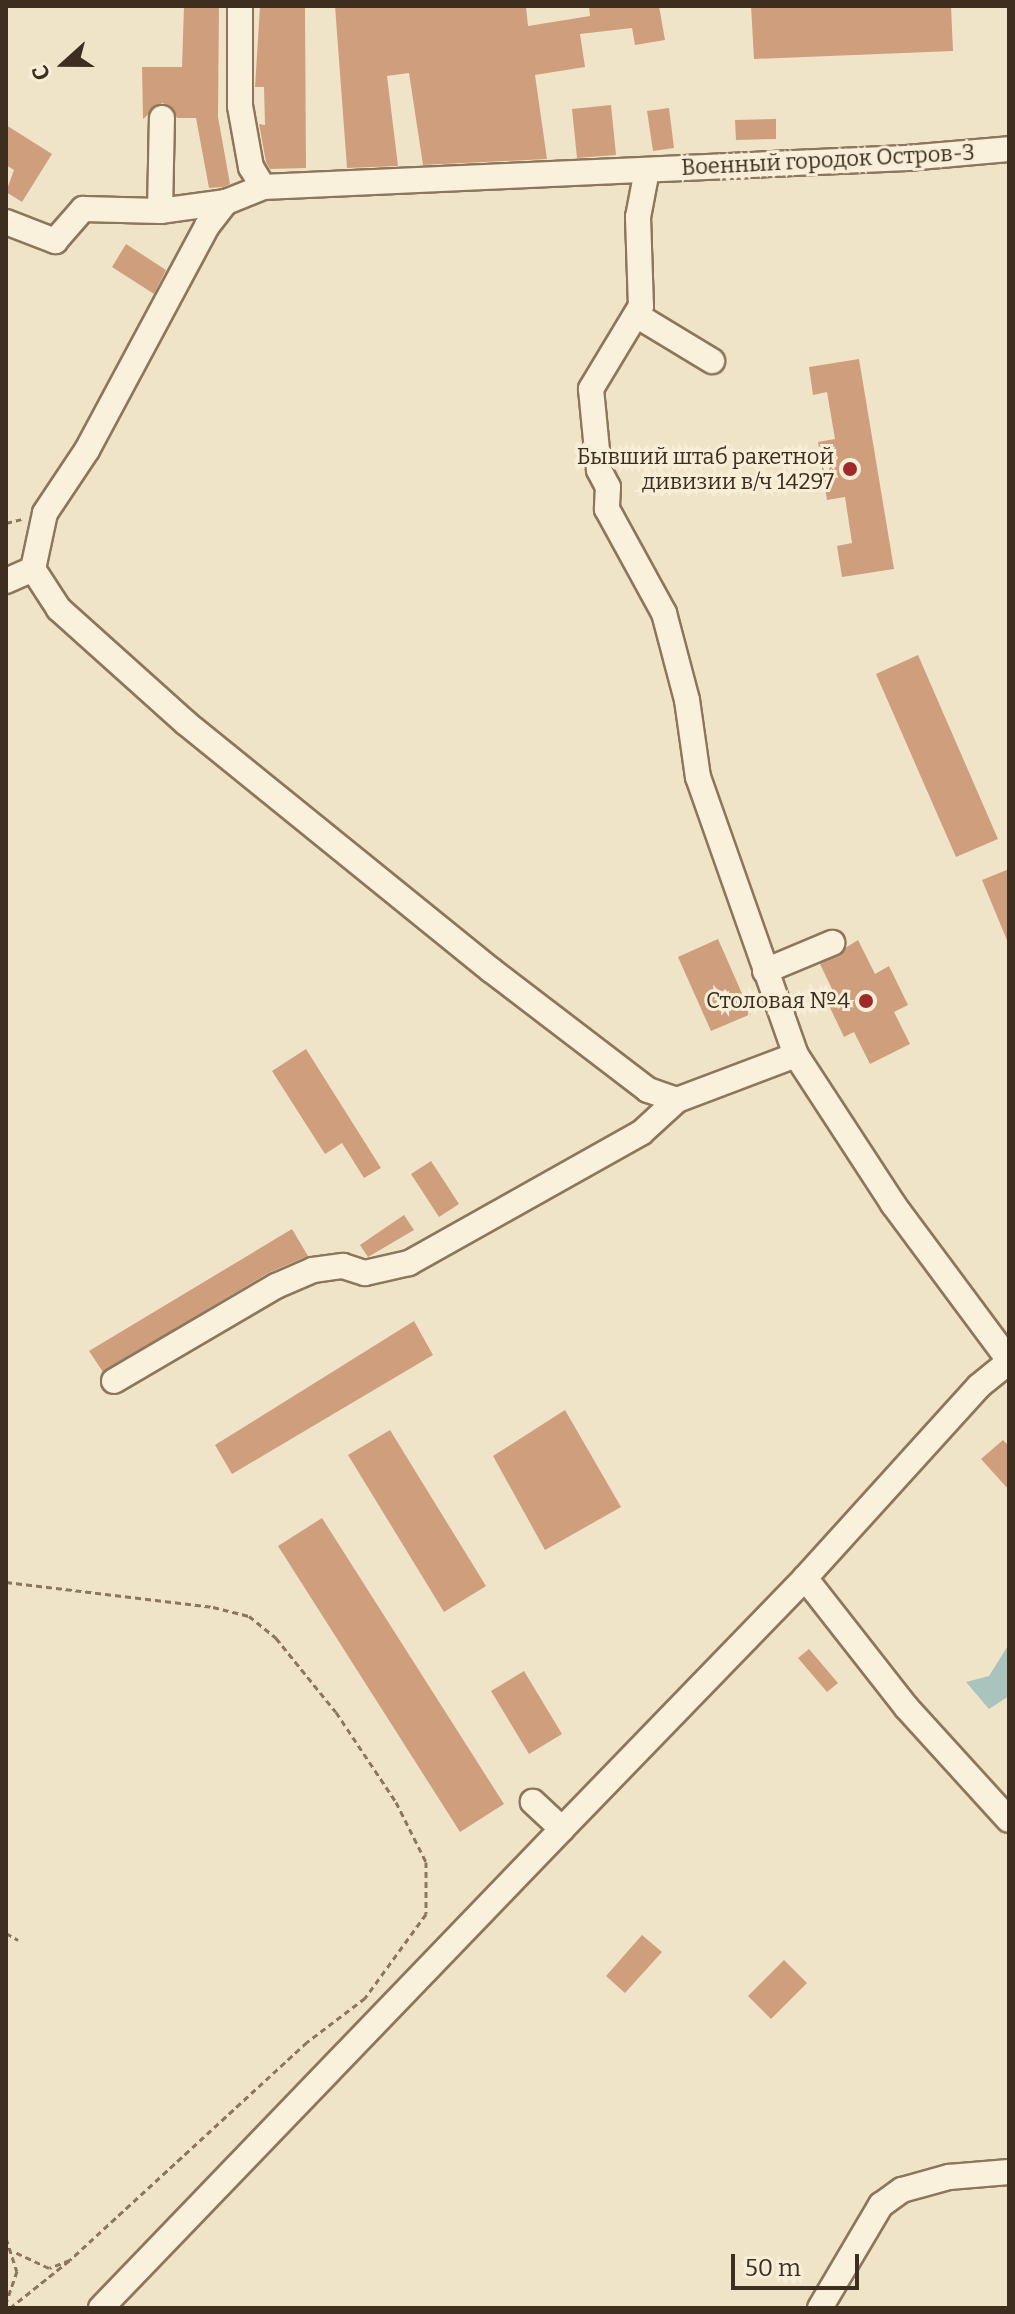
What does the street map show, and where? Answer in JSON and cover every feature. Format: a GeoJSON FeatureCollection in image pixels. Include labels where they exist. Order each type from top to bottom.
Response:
{"type":"FeatureCollection","features":[{"type":"Feature","properties":{"kind":"street"},"geometry":{"type":"LineString","coordinates":[[240,6],[240,106],[251,167],[263,187]]}},
{"type":"Feature","properties":{"kind":"street"},"geometry":{"type":"LineString","coordinates":[[160,211],[162,118]]}},
{"type":"Feature","properties":{"kind":"street","name":"Военный городок Остров-3"},"geometry":{"type":"LineString","coordinates":[[6,222],[55,241],[83,209],[160,211],[226,202],[263,187],[647,170],[1009,149]]}},
{"type":"Feature","properties":{"kind":"street"},"geometry":{"type":"LineString","coordinates":[[101,2308],[805,1578],[979,1386],[1009,1361],[888,1197],[796,1055],[698,777],[687,700],[664,613],[607,509],[608,487],[599,470],[591,389],[641,306],[638,217],[647,170]]}},
{"type":"Feature","properties":{"kind":"street"},"geometry":{"type":"LineString","coordinates":[[226,202],[207,226],[87,450],[45,513],[33,569],[59,609],[186,723],[648,1090],[677,1100]]}},
{"type":"Feature","properties":{"kind":"street"},"geometry":{"type":"LineString","coordinates":[[636,315],[712,361]]}},
{"type":"Feature","properties":{"kind":"street"},"geometry":{"type":"LineString","coordinates":[[6,581],[33,569]]}},
{"type":"Feature","properties":{"kind":"street"},"geometry":{"type":"LineString","coordinates":[[765,971],[832,943]]}},
{"type":"Feature","properties":{"kind":"street"},"geometry":{"type":"LineString","coordinates":[[114,1381],[276,1286],[313,1270],[380,1270],[409,1263],[470,1234],[641,1133],[677,1100],[796,1055]]}},
{"type":"Feature","properties":{"kind":"street"},"geometry":{"type":"LineString","coordinates":[[805,1578],[907,1708],[1009,1820]]}},
{"type":"Feature","properties":{"kind":"street"},"geometry":{"type":"LineString","coordinates":[[533,1802],[562,1829]]}},
{"type":"Feature","properties":{"kind":"street"},"geometry":{"type":"LineString","coordinates":[[820,2308],[881,2205],[902,2190],[949,2177],[1009,2172]]}},
{"type":"Feature","properties":{"kind":"path"},"geometry":{"type":"LineString","coordinates":[[6,1582],[213,1607],[249,1616],[276,1638],[336,1712],[396,1802],[426,1862],[426,1914],[365,1998],[307,2042],[70,2260],[10,2308]]}},
{"type":"Feature","properties":{"kind":"path"},"geometry":{"type":"LineString","coordinates":[[6,1933],[18,1940]]}},
{"type":"Feature","properties":{"kind":"path"},"geometry":{"type":"LineString","coordinates":[[6,2238],[15,2252],[49,2268],[70,2260]]}},
{"type":"Feature","properties":{"kind":"path"},"geometry":{"type":"LineString","coordinates":[[6,2303],[14,2289],[15,2252]]}},
{"type":"Feature","properties":{"kind":"water"},"geometry":{"type":"Polygon","coordinates":[[[1009,1644],[1009,1696],[989,1709],[966,1682],[989,1676],[1009,1644]]]}},
{"type":"Feature","properties":{"kind":"building"},"geometry":{"type":"Polygon","coordinates":[[[184,6],[219,6],[218,117],[230,184],[223,187],[209,188],[196,118],[177,118],[170,106],[162,103],[143,119],[142,67],[182,67],[184,6]]]}},
{"type":"Feature","properties":{"kind":"building"},"geometry":{"type":"Polygon","coordinates":[[[260,6],[305,6],[306,168],[270,169],[266,162],[259,124],[265,125],[264,87],[255,87],[260,6]]]}},
{"type":"Feature","properties":{"kind":"building"},"geometry":{"type":"Polygon","coordinates":[[[335,6],[526,6],[528,26],[590,16],[589,6],[659,6],[665,40],[635,45],[632,28],[580,34],[585,67],[535,75],[547,159],[423,165],[409,73],[387,76],[398,166],[347,168],[335,6]]]}},
{"type":"Feature","properties":{"kind":"building"},"geometry":{"type":"Polygon","coordinates":[[[751,6],[951,6],[953,51],[754,59],[751,6]]]}},
{"type":"Feature","properties":{"kind":"building"},"geometry":{"type":"Polygon","coordinates":[[[611,105],[616,155],[577,158],[572,109],[611,105]]]}},
{"type":"Feature","properties":{"kind":"building"},"geometry":{"type":"Polygon","coordinates":[[[669,108],[674,148],[653,151],[647,111],[669,108]]]}},
{"type":"Feature","properties":{"kind":"building"},"geometry":{"type":"Polygon","coordinates":[[[776,119],[776,139],[736,140],[735,120],[776,119]]]}},
{"type":"Feature","properties":{"kind":"building"},"geometry":{"type":"Polygon","coordinates":[[[6,125],[52,154],[22,202],[6,192],[14,170],[6,165],[6,125]]]}},
{"type":"Feature","properties":{"kind":"building"},"geometry":{"type":"Polygon","coordinates":[[[126,244],[166,270],[154,294],[112,267],[126,244]]]}},
{"type":"Feature","properties":{"kind":"building","name":"Бывший штаб ракетной дивизии в/ч 14297"},"geometry":{"type":"Polygon","coordinates":[[[859,359],[894,569],[842,577],[837,546],[852,543],[845,497],[827,500],[818,442],[835,439],[827,392],[813,395],[809,367],[859,359]]]}},
{"type":"Feature","properties":{"kind":"building"},"geometry":{"type":"Polygon","coordinates":[[[918,655],[998,839],[956,857],[876,674],[918,655]]]}},
{"type":"Feature","properties":{"kind":"building"},"geometry":{"type":"Polygon","coordinates":[[[1009,869],[1009,945],[982,880],[1009,869]]]}},
{"type":"Feature","properties":{"kind":"building"},"geometry":{"type":"Polygon","coordinates":[[[718,939],[751,1014],[711,1031],[678,957],[718,939]]]}},
{"type":"Feature","properties":{"kind":"building"},"geometry":{"type":"Polygon","coordinates":[[[858,940],[875,974],[889,966],[908,1005],[894,1012],[910,1044],[870,1064],[854,1032],[844,1037],[824,995],[833,991],[820,964],[858,940]]]}},
{"type":"Feature","properties":{"kind":"building"},"geometry":{"type":"Polygon","coordinates":[[[306,1049],[381,1168],[364,1178],[342,1143],[325,1154],[272,1071],[306,1049]]]}},
{"type":"Feature","properties":{"kind":"building"},"geometry":{"type":"Polygon","coordinates":[[[431,1161],[459,1204],[439,1217],[411,1174],[431,1161]]]}},
{"type":"Feature","properties":{"kind":"building"},"geometry":{"type":"Polygon","coordinates":[[[404,1215],[414,1230],[368,1257],[360,1245],[404,1215]]]}},
{"type":"Feature","properties":{"kind":"building"},"geometry":{"type":"Polygon","coordinates":[[[292,1229],[308,1256],[268,1273],[103,1372],[89,1351],[292,1229]]]}},
{"type":"Feature","properties":{"kind":"building"},"geometry":{"type":"Polygon","coordinates":[[[414,1321],[433,1355],[232,1474],[215,1445],[414,1321]]]}},
{"type":"Feature","properties":{"kind":"building"},"geometry":{"type":"Polygon","coordinates":[[[565,1410],[621,1507],[545,1550],[493,1456],[565,1410]]]}},
{"type":"Feature","properties":{"kind":"building"},"geometry":{"type":"Polygon","coordinates":[[[390,1430],[486,1586],[444,1612],[348,1455],[390,1430]]]}},
{"type":"Feature","properties":{"kind":"building"},"geometry":{"type":"Polygon","coordinates":[[[1003,1440],[1009,1446],[1009,1490],[981,1459],[1003,1440]]]}},
{"type":"Feature","properties":{"kind":"building"},"geometry":{"type":"Polygon","coordinates":[[[322,1518],[504,1804],[460,1832],[278,1546],[322,1518]]]}},
{"type":"Feature","properties":{"kind":"building"},"geometry":{"type":"Polygon","coordinates":[[[809,1649],[838,1683],[827,1692],[798,1658],[809,1649]]]}},
{"type":"Feature","properties":{"kind":"building"},"geometry":{"type":"Polygon","coordinates":[[[524,1671],[562,1734],[529,1754],[491,1691],[524,1671]]]}},
{"type":"Feature","properties":{"kind":"building"},"geometry":{"type":"Polygon","coordinates":[[[642,1935],[662,1952],[625,1993],[606,1976],[642,1935]]]}},
{"type":"Feature","properties":{"kind":"building"},"geometry":{"type":"Polygon","coordinates":[[[784,1960],[807,1983],[771,2019],[748,1996],[784,1960]]]}},
{"type":"Feature","properties":{"kind":"place","name":"Бывший штаб ракетной дивизии в/ч 14297"},"geometry":{"type":"Point","coordinates":[850,469]}},
{"type":"Feature","properties":{"kind":"place","name":"Столовая №4"},"geometry":{"type":"Point","coordinates":[866,1001]}}]}
